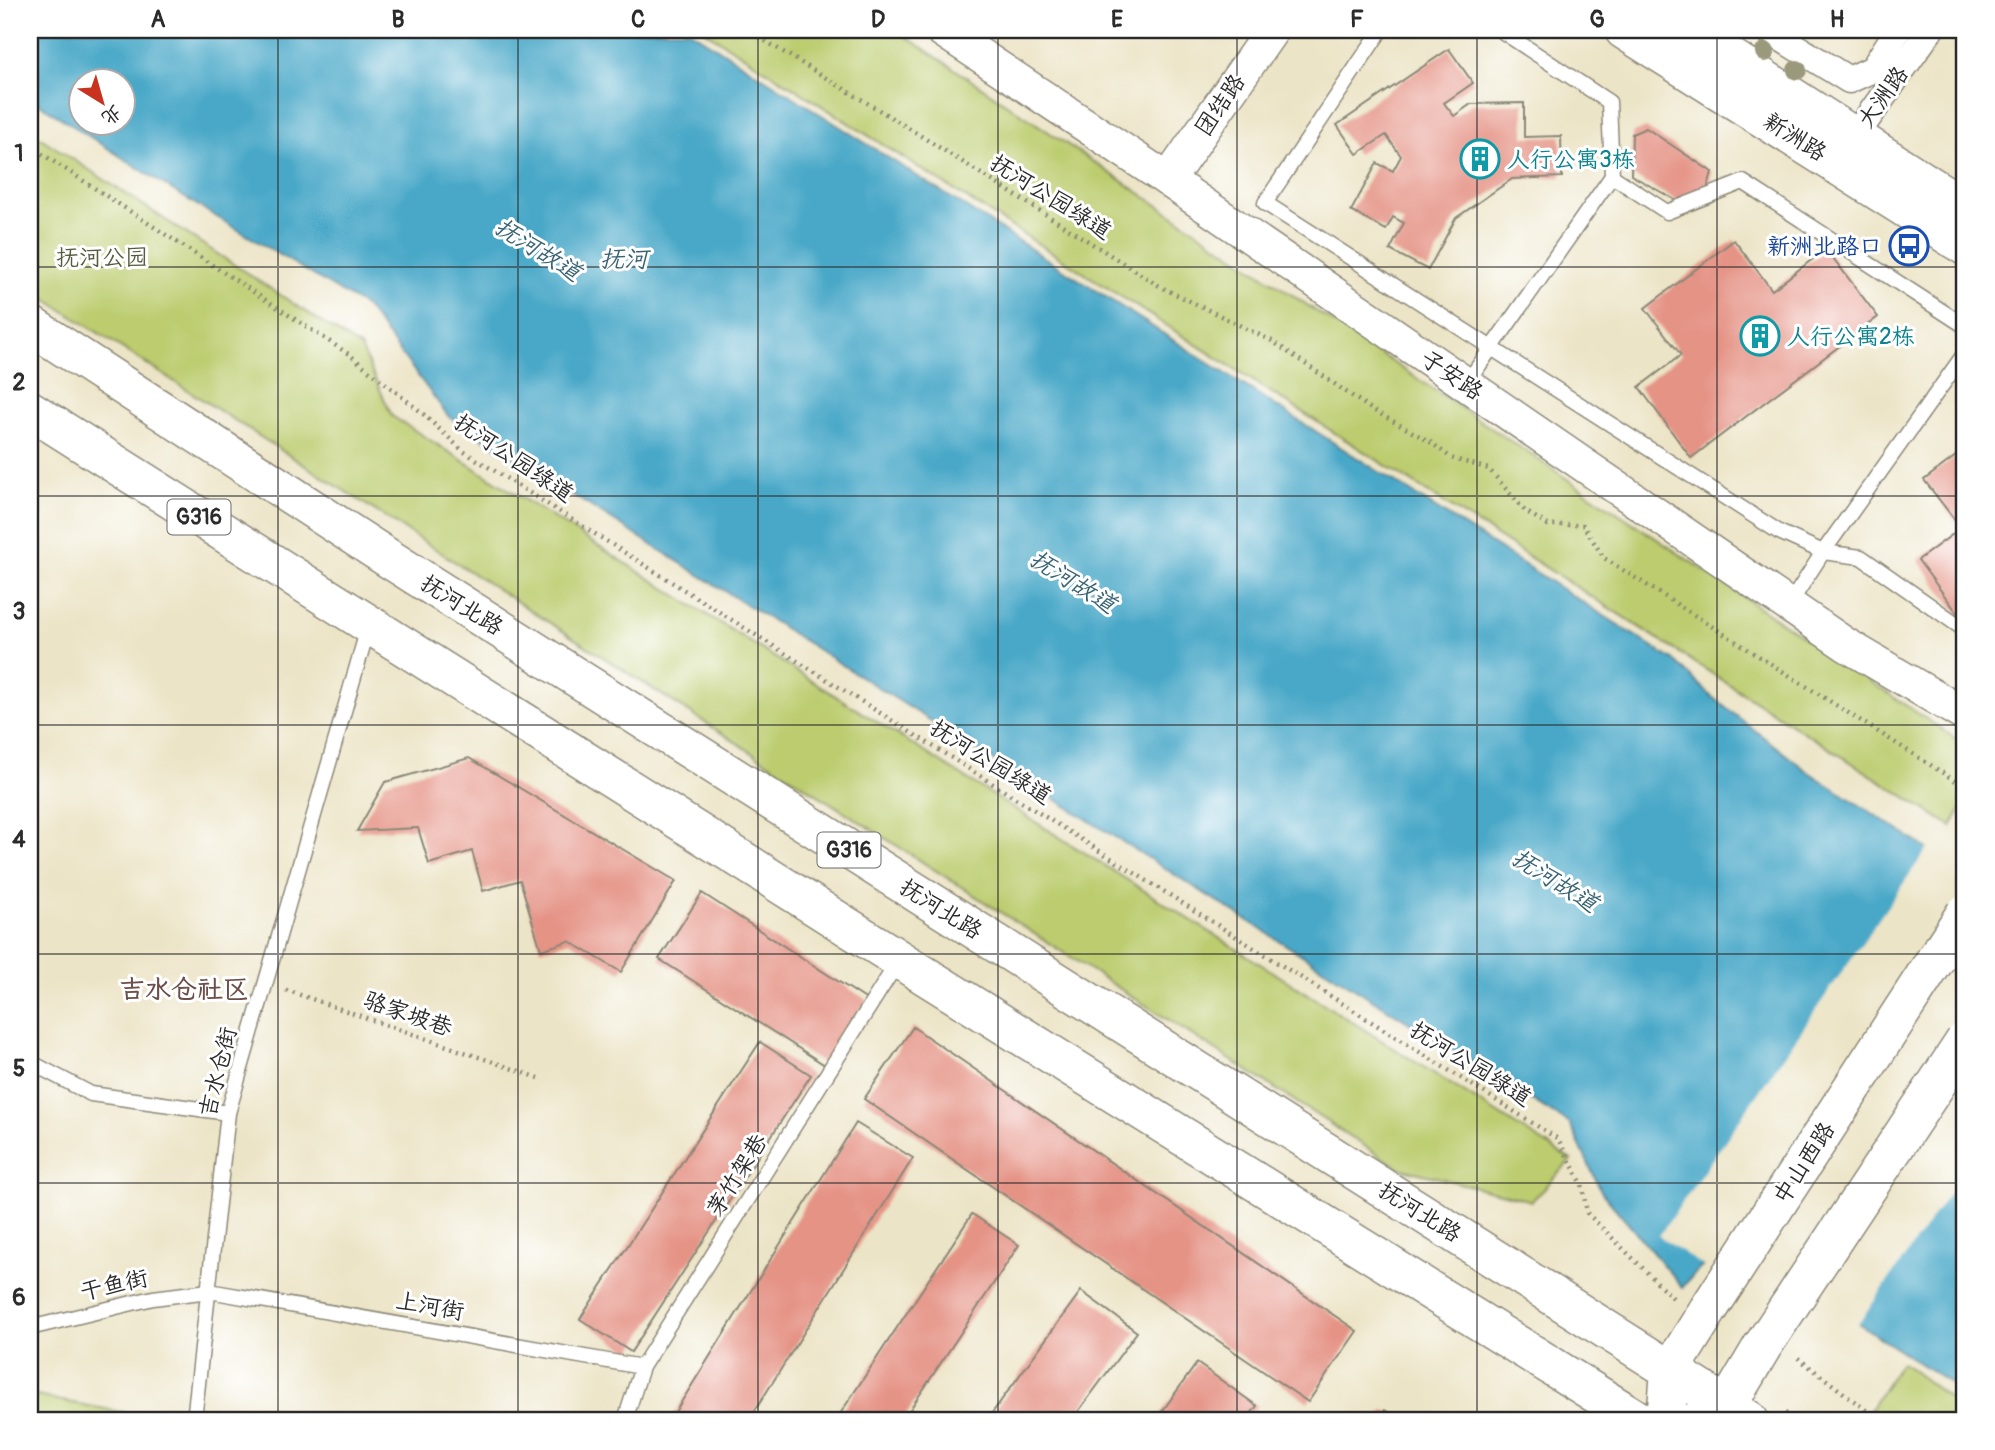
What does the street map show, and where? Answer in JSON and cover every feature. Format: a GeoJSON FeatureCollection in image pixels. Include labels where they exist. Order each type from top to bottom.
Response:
{"type":"FeatureCollection","features":[{"type":"Feature","properties":{"kind":"main road","name":"新洲路"},"geometry":{"type":"LineString","coordinates":[[1624,30],[1845,150],[1965,208]]}},
{"type":"Feature","properties":{"kind":"main road","name":"新洲路"},"geometry":{"type":"LineString","coordinates":[[1688,30],[1965,246]]}},
{"type":"Feature","properties":{"kind":"main road","name":"抚河北路"},"geometry":{"type":"LineString","coordinates":[[30,325],[400,565],[1670,1371],[1725,1416]]}},
{"type":"Feature","properties":{"kind":"main road","name":"G316"},"geometry":{"type":"LineString","coordinates":[[30,410],[900,960],[1638,1420]]}},
{"type":"Feature","properties":{"kind":"main road","name":"中山西路"},"geometry":{"type":"LineString","coordinates":[[1666,1420],[1670,1371],[1694,1308],[1965,914]]}},
{"type":"Feature","properties":{"kind":"main road"},"geometry":{"type":"LineString","coordinates":[[1725,1416],[1777,1350],[1965,1041]]}},
{"type":"Feature","properties":{"kind":"street","name":"子安路"},"geometry":{"type":"LineString","coordinates":[[942,30],[1168,180],[1845,644],[1965,715]]}},
{"type":"Feature","properties":{"kind":"street"},"geometry":{"type":"LineString","coordinates":[[1768,30],[1849,80],[1873,69],[1898,30]]}},
{"type":"Feature","properties":{"kind":"street","name":"大洲路"},"geometry":{"type":"LineString","coordinates":[[1845,150],[1930,30]]}},
{"type":"Feature","properties":{"kind":"street","name":"团结路"},"geometry":{"type":"LineString","coordinates":[[1168,180],[1266,32]]}},
{"type":"Feature","properties":{"kind":"lane"},"geometry":{"type":"LineString","coordinates":[[1381,30],[1265,203],[1779,532],[1823,552],[1861,557],[1965,630]]}},
{"type":"Feature","properties":{"kind":"lane"},"geometry":{"type":"LineString","coordinates":[[1466,384],[1612,176],[1609,102],[1500,30]]}},
{"type":"Feature","properties":{"kind":"lane"},"geometry":{"type":"LineString","coordinates":[[1612,176],[1667,212],[1743,182],[1965,326]]}},
{"type":"Feature","properties":{"kind":"lane"},"geometry":{"type":"LineString","coordinates":[[1789,605],[1823,552],[1965,353]]}},
{"type":"Feature","properties":{"kind":"lane","name":"吉水仓街"},"geometry":{"type":"LineString","coordinates":[[194,1420],[228,1113],[369,623]]}},
{"type":"Feature","properties":{"kind":"lane","name":"茅竹架巷"},"geometry":{"type":"LineString","coordinates":[[625,1420],[642,1367],[900,960]]}},
{"type":"Feature","properties":{"kind":"lane"},"geometry":{"type":"LineString","coordinates":[[30,1062],[91,1094],[228,1113]]}},
{"type":"Feature","properties":{"kind":"lane","name":"上河街"},"geometry":{"type":"LineString","coordinates":[[209,1291],[642,1367]]}},
{"type":"Feature","properties":{"kind":"lane","name":"干鱼街"},"geometry":{"type":"LineString","coordinates":[[30,1328],[153,1298],[209,1291]]}},
{"type":"Feature","properties":{"kind":"path","name":"抚河公园绿道"},"geometry":{"type":"LineString","coordinates":[[747,30],[1161,287],[1272,341],[1371,408],[1432,443],[1451,458],[1489,469],[1525,511],[1548,525],[1583,525],[1604,558],[1965,787]]}},
{"type":"Feature","properties":{"kind":"path","name":"抚河公园绿道"},"geometry":{"type":"LineString","coordinates":[[30,146],[350,355],[421,412],[463,451],[1558,1139],[1582,1184],[1587,1213],[1694,1308]]}},
{"type":"Feature","properties":{"kind":"path","name":"骆家坡巷"},"geometry":{"type":"LineString","coordinates":[[265,982],[539,1078]]}},
{"type":"Feature","properties":{"kind":"path"},"geometry":{"type":"LineString","coordinates":[[1777,1350],[1879,1420]]}},
{"type":"Feature","properties":{"kind":"green space"},"geometry":{"type":"Polygon","coordinates":[[[703,30],[896,30],[1965,745],[1965,804],[1951,826],[703,30]]]}},
{"type":"Feature","properties":{"kind":"green space","name":"抚河公园"},"geometry":{"type":"Polygon","coordinates":[[[30,131],[361,348],[392,416],[1571,1160],[1532,1201],[1399,1168],[30,289],[30,131]]]}},
{"type":"Feature","properties":{"kind":"green space"},"geometry":{"type":"Polygon","coordinates":[[[1901,1362],[1965,1410],[1965,1420],[1863,1420],[1901,1362]]]}},
{"type":"Feature","properties":{"kind":"green space"},"geometry":{"type":"Polygon","coordinates":[[[31,1395],[163,1420],[30,1420],[31,1395]]]}},
{"type":"Feature","properties":{"kind":"water","name":"抚河"},"geometry":{"type":"Polygon","coordinates":[[[30,30],[689,30],[1676,662],[1712,697],[1810,773],[1965,873],[1965,1393],[1729,1239],[1682,1287],[1602,1193],[1570,1124],[449,417],[366,307],[177,193],[89,136],[136,136],[136,66],[66,66],[66,121],[30,98],[30,30]]]}},
{"type":"Feature","properties":{"kind":"pier"},"geometry":{"type":"Polygon","coordinates":[[[1930,845],[1965,868],[1965,1170],[1857,1326],[1729,1244],[1706,1268],[1659,1236],[1930,845]]]}},
{"type":"Feature","properties":{"kind":"building","name":"人行公寓3栋"},"geometry":{"type":"Polygon","coordinates":[[[1449,49],[1473,83],[1444,103],[1454,116],[1471,104],[1524,103],[1524,137],[1561,136],[1562,177],[1512,179],[1456,218],[1428,270],[1390,250],[1404,223],[1393,217],[1386,230],[1351,211],[1377,163],[1393,171],[1401,156],[1386,135],[1357,154],[1337,125],[1449,49]]]}},
{"type":"Feature","properties":{"kind":"building"},"geometry":{"type":"Polygon","coordinates":[[[1646,128],[1712,172],[1707,190],[1677,201],[1631,175],[1632,134],[1646,128]]]}},
{"type":"Feature","properties":{"kind":"building","name":"人行公寓2栋"},"geometry":{"type":"Polygon","coordinates":[[[1734,240],[1772,290],[1826,249],[1878,317],[1691,458],[1639,387],[1681,355],[1645,308],[1734,240]]]}},
{"type":"Feature","properties":{"kind":"building"},"geometry":{"type":"Polygon","coordinates":[[[1965,449],[1965,623],[1918,560],[1961,528],[1924,480],[1965,449]]]}},
{"type":"Feature","properties":{"kind":"building"},"geometry":{"type":"Polygon","coordinates":[[[469,758],[676,881],[621,972],[569,941],[541,950],[520,880],[483,891],[472,851],[429,864],[418,828],[357,831],[385,782],[469,758]]]}},
{"type":"Feature","properties":{"kind":"building"},"geometry":{"type":"Polygon","coordinates":[[[702,893],[867,1000],[825,1065],[659,959],[702,893]]]}},
{"type":"Feature","properties":{"kind":"building"},"geometry":{"type":"Polygon","coordinates":[[[913,1027],[1357,1331],[1308,1402],[864,1099],[913,1027]]]}},
{"type":"Feature","properties":{"kind":"building"},"geometry":{"type":"Polygon","coordinates":[[[760,1042],[811,1075],[631,1352],[580,1319],[760,1042]]]}},
{"type":"Feature","properties":{"kind":"building"},"geometry":{"type":"Polygon","coordinates":[[[856,1123],[913,1158],[749,1420],[670,1420],[856,1123]]]}},
{"type":"Feature","properties":{"kind":"building"},"geometry":{"type":"Polygon","coordinates":[[[972,1214],[1019,1245],[903,1420],[836,1420],[972,1214]]]}},
{"type":"Feature","properties":{"kind":"building"},"geometry":{"type":"Polygon","coordinates":[[[1081,1291],[1137,1332],[1072,1420],[987,1420],[1081,1291]]]}},
{"type":"Feature","properties":{"kind":"building"},"geometry":{"type":"Polygon","coordinates":[[[1197,1363],[1257,1406],[1246,1420],[1156,1420],[1197,1363]]]}},
{"type":"Feature","properties":{"kind":"building"},"geometry":{"type":"Polygon","coordinates":[[[1385,1410],[1401,1420],[1376,1420],[1385,1410]]]}},
{"type":"Feature","properties":{"kind":"place","name":"人行公寓3栋"},"geometry":{"type":"Point","coordinates":[1480,159]}},
{"type":"Feature","properties":{"kind":"place","name":"新洲北路口"},"geometry":{"type":"Point","coordinates":[1909,246]}},
{"type":"Feature","properties":{"kind":"place","name":"人行公寓2栋"},"geometry":{"type":"Point","coordinates":[1760,336]}},
{"type":"Feature","properties":{"kind":"district","name":"吉水仓社区"},"geometry":{"type":"Point","coordinates":[184,990]}},
{"type":"Feature","properties":{"kind":"water label","name":"抚河故道"},"geometry":{"type":"Point","coordinates":[538,250]}},
{"type":"Feature","properties":{"kind":"water label","name":"抚河故道"},"geometry":{"type":"Point","coordinates":[1073,582]}},
{"type":"Feature","properties":{"kind":"water label","name":"抚河故道"},"geometry":{"type":"Point","coordinates":[1555,881]}}]}
